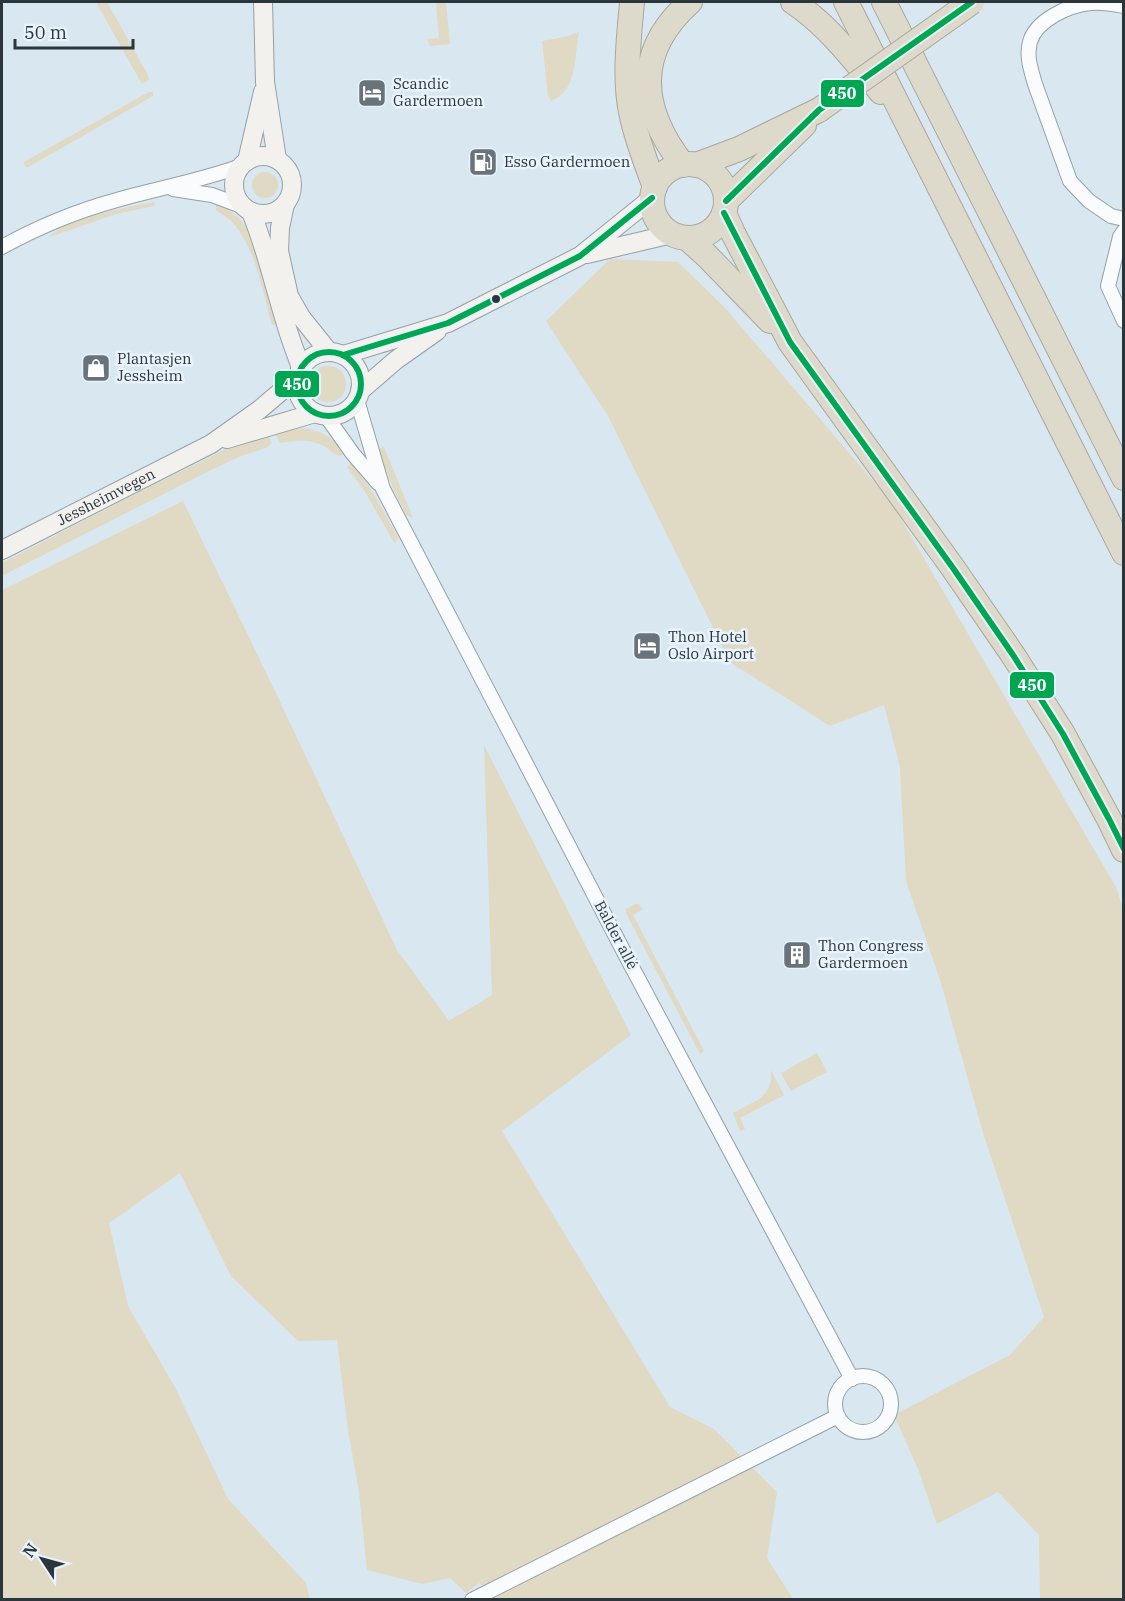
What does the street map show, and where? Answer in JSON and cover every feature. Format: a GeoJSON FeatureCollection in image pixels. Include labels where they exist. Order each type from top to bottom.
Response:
{"type":"FeatureCollection","features":[{"type":"Feature","properties":{"kind":"highway"},"geometry":{"type":"LineString","coordinates":[[632,2],[628,66],[631,111],[654,193],[653,209],[657,219],[663,228],[706,255],[790,342]]}},
{"type":"Feature","properties":{"kind":"highway"},"geometry":{"type":"LineString","coordinates":[[690,2],[665,28],[652,58],[649,72],[654,115],[666,141],[689,165],[705,168],[720,182],[725,191],[725,207],[733,233],[790,342],[1013,655],[1063,734],[1124,850]]}},
{"type":"Feature","properties":{"kind":"highway"},"geometry":{"type":"LineString","coordinates":[[793,2],[824,27],[912,131]]}},
{"type":"Feature","properties":{"kind":"highway"},"geometry":{"type":"LineString","coordinates":[[846,2],[1124,553]]}},
{"type":"Feature","properties":{"kind":"highway"},"geometry":{"type":"LineString","coordinates":[[884,2],[1124,478]]}},
{"type":"Feature","properties":{"kind":"highway"},"geometry":{"type":"LineString","coordinates":[[654,193],[662,177],[671,169],[739,149],[819,110],[972,2]]}},
{"type":"Feature","properties":{"kind":"highway"},"geometry":{"type":"LineString","coordinates":[[679,236],[699,237],[710,232],[719,224],[725,207],[819,110]]}},
{"type":"Feature","properties":{"kind":"main road"},"geometry":{"type":"LineString","coordinates":[[263,2],[266,81],[277,159]]}},
{"type":"Feature","properties":{"kind":"main road"},"geometry":{"type":"LineString","coordinates":[[266,81],[244,163],[234,179],[234,187],[239,202],[247,210],[258,229],[273,275],[299,372],[297,385],[302,402],[321,415],[338,415],[349,409],[358,395],[396,360],[448,323],[580,256],[654,193]]}},
{"type":"Feature","properties":{"kind":"main road"},"geometry":{"type":"LineString","coordinates":[[244,163],[261,156],[277,159],[284,165],[292,180],[290,197],[278,210],[269,214],[247,210]]}},
{"type":"Feature","properties":{"kind":"main road"},"geometry":{"type":"LineString","coordinates":[[285,204],[280,228],[279,251],[290,296],[301,316],[336,354],[356,366],[359,374],[358,395]]}},
{"type":"Feature","properties":{"kind":"main road"},"geometry":{"type":"LineString","coordinates":[[580,256],[679,236]]}},
{"type":"Feature","properties":{"kind":"main road"},"geometry":{"type":"LineString","coordinates":[[299,372],[313,356],[336,354],[448,323]]}},
{"type":"Feature","properties":{"kind":"main road","name":"Jessheimvegen"},"geometry":{"type":"LineString","coordinates":[[2,550],[211,444],[259,410],[299,372]]}},
{"type":"Feature","properties":{"kind":"main road","name":"Jessheimvegen"},"geometry":{"type":"LineString","coordinates":[[211,444],[321,415]]}},
{"type":"Feature","properties":{"kind":"street"},"geometry":{"type":"LineString","coordinates":[[1124,6],[1090,3],[1053,16],[1040,25],[1032,36],[1028,53],[1035,84],[1070,181],[1089,201],[1111,216],[1124,219]]}},
{"type":"Feature","properties":{"kind":"street"},"geometry":{"type":"LineString","coordinates":[[2,247],[32,231],[67,217],[116,200],[212,177],[244,163]]}},
{"type":"Feature","properties":{"kind":"street"},"geometry":{"type":"LineString","coordinates":[[165,188],[212,195],[247,210]]}},
{"type":"Feature","properties":{"kind":"street"},"geometry":{"type":"LineString","coordinates":[[1124,231],[1120,237],[1108,285],[1124,321]]}},
{"type":"Feature","properties":{"kind":"street","name":"Balder allé"},"geometry":{"type":"LineString","coordinates":[[358,395],[383,489],[743,1177],[852,1379]]}},
{"type":"Feature","properties":{"kind":"street","name":"Balder allé"},"geometry":{"type":"LineString","coordinates":[[321,415],[383,489]]}},
{"type":"Feature","properties":{"kind":"street"},"geometry":{"type":"LineString","coordinates":[[871,1378],[879,1381],[886,1388],[890,1396],[890,1414],[878,1428],[860,1432],[843,1424],[838,1416],[836,1398],[840,1389],[852,1379],[871,1378]]}},
{"type":"Feature","properties":{"kind":"street"},"geometry":{"type":"LineString","coordinates":[[472,1599],[838,1416]]}},
{"type":"Feature","properties":{"kind":"shaded area"},"geometry":{"type":"Polygon","coordinates":[[[96,2],[107,2],[149,80],[142,84],[96,2]]]}},
{"type":"Feature","properties":{"kind":"shaded area"},"geometry":{"type":"Polygon","coordinates":[[[436,2],[446,2],[450,44],[430,46],[427,39],[439,38],[436,2]]]}},
{"type":"Feature","properties":{"kind":"shaded area"},"geometry":{"type":"Polygon","coordinates":[[[579,32],[570,81],[560,96],[551,101],[548,95],[542,41],[579,32]]]}},
{"type":"Feature","properties":{"kind":"shaded area"},"geometry":{"type":"Polygon","coordinates":[[[149,92],[153,92],[153,96],[28,167],[24,164],[24,162],[149,92]]]}},
{"type":"Feature","properties":{"kind":"shaded area"},"geometry":{"type":"Polygon","coordinates":[[[265,172],[274,176],[278,185],[274,194],[265,198],[256,194],[252,185],[256,176],[265,172]]]}},
{"type":"Feature","properties":{"kind":"shaded area"},"geometry":{"type":"Polygon","coordinates":[[[154,202],[154,206],[116,214],[50,237],[67,225],[114,210],[154,202]]]}},
{"type":"Feature","properties":{"kind":"shaded area"},"geometry":{"type":"Polygon","coordinates":[[[216,204],[229,210],[246,227],[254,243],[279,323],[272,325],[250,250],[233,223],[216,210],[216,204]]]}},
{"type":"Feature","properties":{"kind":"shaded area"},"geometry":{"type":"Polygon","coordinates":[[[610,259],[678,262],[726,309],[891,502],[1116,887],[1124,913],[1123,1599],[1040,1599],[1039,1535],[998,1492],[937,1524],[918,1469],[894,1415],[1010,1355],[1044,1317],[983,1133],[941,983],[906,881],[900,767],[884,705],[830,726],[730,662],[608,416],[546,321],[610,259]]]}},
{"type":"Feature","properties":{"kind":"shaded area"},"geometry":{"type":"Polygon","coordinates":[[[328,366],[341,371],[346,384],[341,397],[328,402],[315,397],[310,384],[315,371],[328,366]]]}},
{"type":"Feature","properties":{"kind":"shaded area"},"geometry":{"type":"Polygon","coordinates":[[[303,428],[327,436],[344,454],[336,455],[324,446],[313,442],[280,443],[274,432],[303,428]]]}},
{"type":"Feature","properties":{"kind":"shaded area"},"geometry":{"type":"Polygon","coordinates":[[[269,436],[271,443],[268,447],[211,470],[2,576],[2,563],[227,448],[269,436]]]}},
{"type":"Feature","properties":{"kind":"shaded area"},"geometry":{"type":"Polygon","coordinates":[[[384,447],[413,518],[406,515],[393,488],[379,452],[379,449],[384,447]]]}},
{"type":"Feature","properties":{"kind":"shaded area"},"geometry":{"type":"Polygon","coordinates":[[[351,463],[372,491],[398,537],[395,544],[364,490],[347,467],[351,463]]]}},
{"type":"Feature","properties":{"kind":"shaded area"},"geometry":{"type":"Polygon","coordinates":[[[183,501],[397,950],[449,1021],[492,995],[484,745],[631,1035],[502,1131],[670,1407],[714,1429],[777,1492],[767,1558],[793,1599],[497,1599],[479,1583],[466,1593],[450,1578],[422,1584],[367,1570],[359,1492],[348,1430],[337,1340],[298,1341],[231,1276],[180,1173],[109,1223],[128,1306],[176,1389],[228,1499],[306,1583],[310,1599],[2,1600],[2,590],[183,501]]]}},
{"type":"Feature","properties":{"kind":"shaded area"},"geometry":{"type":"Polygon","coordinates":[[[639,904],[643,909],[633,915],[704,1051],[700,1054],[626,913],[626,909],[639,904]]]}},
{"type":"Feature","properties":{"kind":"shaded area"},"geometry":{"type":"Polygon","coordinates":[[[817,1053],[827,1072],[791,1091],[781,1073],[817,1053]]]}},
{"type":"Feature","properties":{"kind":"shaded area"},"geometry":{"type":"Polygon","coordinates":[[[771,1070],[784,1095],[740,1118],[745,1129],[740,1131],[733,1113],[754,1102],[765,1093],[771,1080],[771,1070]]]}},
{"type":"Feature","properties":{"kind":"transit line","name":"450"},"geometry":{"type":"LineString","coordinates":[[726,201],[819,110],[972,2]]}},
{"type":"Feature","properties":{"kind":"transit line","name":"450"},"geometry":{"type":"LineString","coordinates":[[343,355],[448,323],[580,256],[652,198]]}},
{"type":"Feature","properties":{"kind":"transit line","name":"450"},"geometry":{"type":"LineString","coordinates":[[724,213],[790,342],[1013,655],[1063,734],[1124,849]]}},
{"type":"Feature","properties":{"kind":"transit line","name":"450"},"geometry":{"type":"LineString","coordinates":[[329,352],[352,361],[361,384],[352,407],[329,416],[306,407],[297,384],[306,361],[329,352]]}},
{"type":"Feature","properties":{"kind":"place","name":"Scandic Gardermoen"},"geometry":{"type":"Point","coordinates":[372,93]}},
{"type":"Feature","properties":{"kind":"place","name":"Esso Gardermoen"},"geometry":{"type":"Point","coordinates":[483,162]}},
{"type":"Feature","properties":{"kind":"place","name":"Plantasjen Jessheim"},"geometry":{"type":"Point","coordinates":[96,368]}},
{"type":"Feature","properties":{"kind":"place","name":"Thon Hotel Oslo Airport"},"geometry":{"type":"Point","coordinates":[647,646]}},
{"type":"Feature","properties":{"kind":"place","name":"Thon Congress Gardermoen"},"geometry":{"type":"Point","coordinates":[797,955]}}]}
